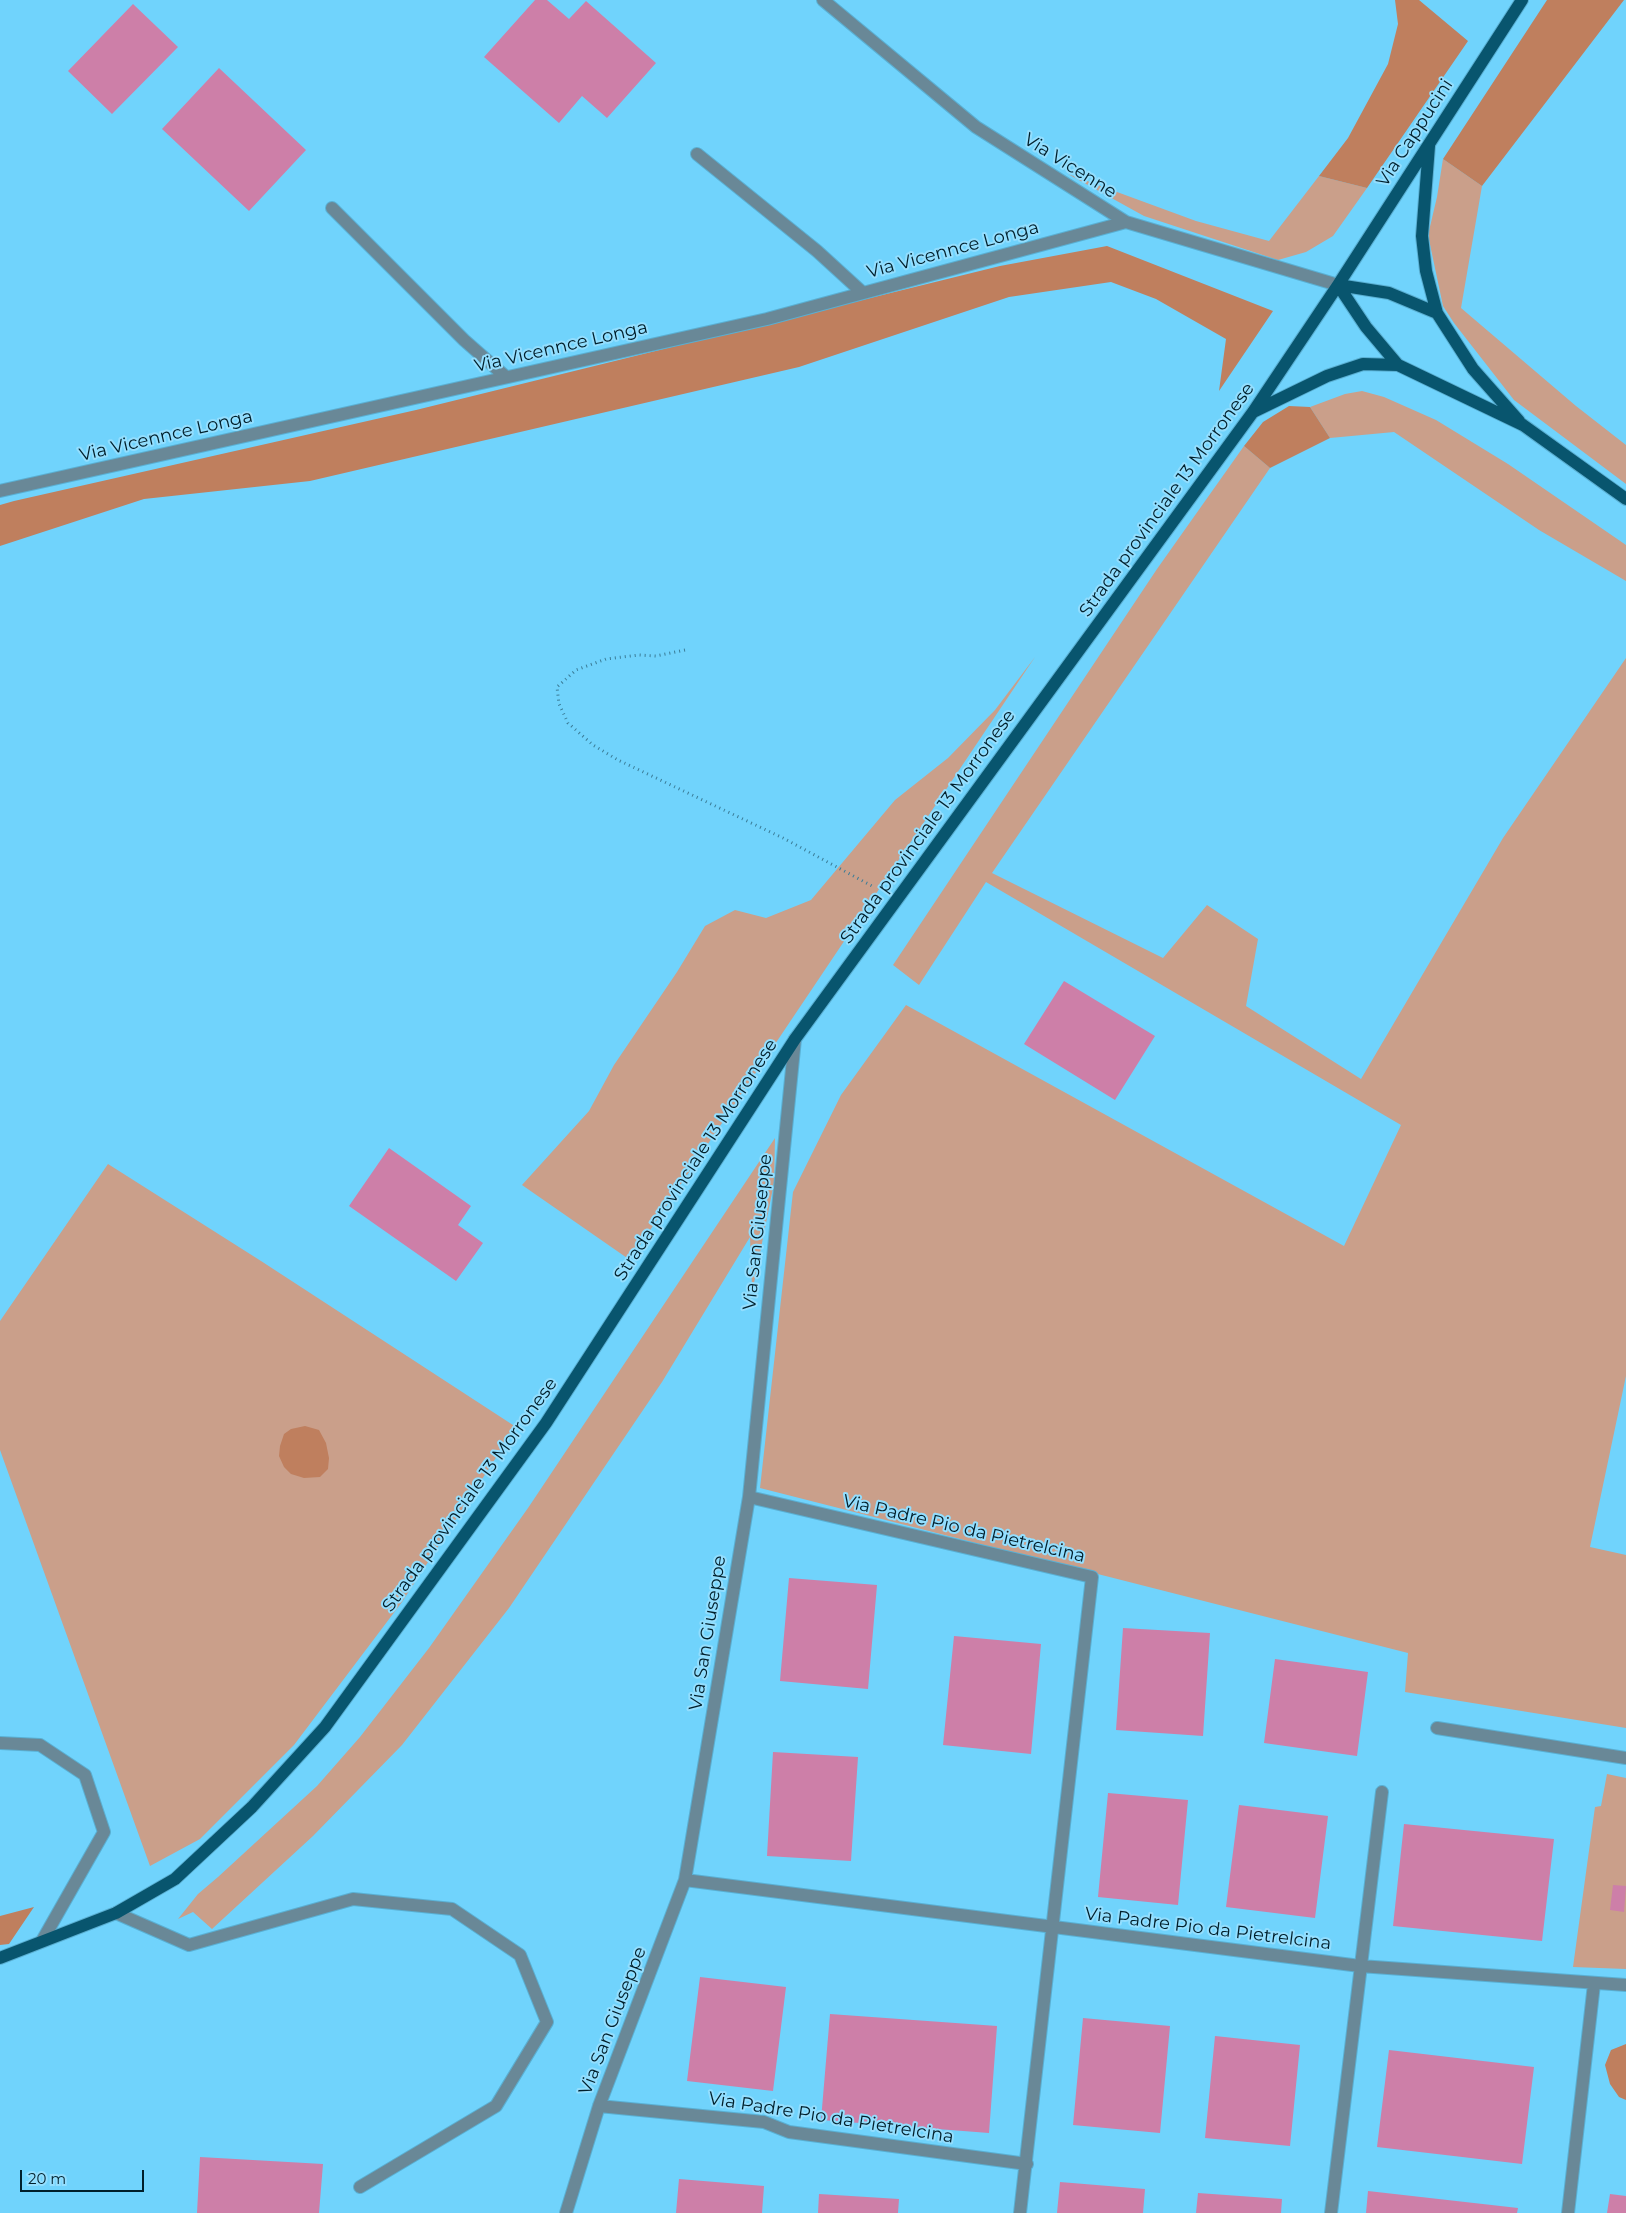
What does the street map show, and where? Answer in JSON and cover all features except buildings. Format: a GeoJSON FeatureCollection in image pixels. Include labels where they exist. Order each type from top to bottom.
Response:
{"type":"FeatureCollection","features":[{"type":"Feature","properties":{"kind":"main road","name":"Via Cappucini"},"geometry":{"type":"LineString","coordinates":[[1338,285],[1522,0]]}},
{"type":"Feature","properties":{"kind":"main road"},"geometry":{"type":"LineString","coordinates":[[1429,144],[1422,236],[1426,271],[1437,313],[1473,368],[1523,425]]}},
{"type":"Feature","properties":{"kind":"main road"},"geometry":{"type":"LineString","coordinates":[[1338,285],[1389,293],[1437,313]]}},
{"type":"Feature","properties":{"kind":"main road"},"geometry":{"type":"LineString","coordinates":[[1338,285],[1366,327],[1398,365]]}},
{"type":"Feature","properties":{"kind":"main road","name":"Strada provinciale 13 Morronese"},"geometry":{"type":"LineString","coordinates":[[0,1958],[116,1913],[176,1879],[252,1807],[325,1727],[546,1423],[795,1038],[1253,412],[1338,285]]}},
{"type":"Feature","properties":{"kind":"main road"},"geometry":{"type":"LineString","coordinates":[[1253,412],[1327,376],[1363,364],[1398,365],[1523,425],[1626,499]]}},
{"type":"Feature","properties":{"kind":"street","name":"Via Vicenne"},"geometry":{"type":"LineString","coordinates":[[823,0],[976,127],[1126,222],[1338,285]]}},
{"type":"Feature","properties":{"kind":"street"},"geometry":{"type":"LineString","coordinates":[[697,154],[817,251],[863,293]]}},
{"type":"Feature","properties":{"kind":"street"},"geometry":{"type":"LineString","coordinates":[[332,208],[464,340],[506,377]]}},
{"type":"Feature","properties":{"kind":"street","name":"Via Vicennce Longa"},"geometry":{"type":"LineString","coordinates":[[0,491],[767,319],[1126,222]]}},
{"type":"Feature","properties":{"kind":"street","name":"Via San Giuseppe"},"geometry":{"type":"LineString","coordinates":[[566,2213],[599,2106],[685,1880],[749,1497],[795,1038]]}},
{"type":"Feature","properties":{"kind":"street","name":"Via Padre Pio da Pietrelcina"},"geometry":{"type":"LineString","coordinates":[[749,1497],[1092,1576],[1020,2213]]}},
{"type":"Feature","properties":{"kind":"street"},"geometry":{"type":"LineString","coordinates":[[1437,1728],[1626,1758]]}},
{"type":"Feature","properties":{"kind":"street"},"geometry":{"type":"LineString","coordinates":[[0,1743],[40,1745],[85,1775],[104,1832],[42,1941]]}},
{"type":"Feature","properties":{"kind":"street"},"geometry":{"type":"LineString","coordinates":[[1331,2213],[1382,1792]]}},
{"type":"Feature","properties":{"kind":"street","name":"Via Padre Pio da Pietrelcina"},"geometry":{"type":"LineString","coordinates":[[685,1880],[1360,1966],[1626,1985]]}},
{"type":"Feature","properties":{"kind":"street"},"geometry":{"type":"LineString","coordinates":[[116,1913],[189,1945],[353,1899],[452,1909],[520,1955],[547,2022],[496,2106],[360,2187]]}},
{"type":"Feature","properties":{"kind":"street"},"geometry":{"type":"LineString","coordinates":[[1568,2213],[1594,1984]]}},
{"type":"Feature","properties":{"kind":"street","name":"Via Padre Pio da Pietrelcina"},"geometry":{"type":"LineString","coordinates":[[599,2106],[764,2122],[790,2132],[1027,2164]]}},
{"type":"Feature","properties":{"kind":"path"},"geometry":{"type":"LineString","coordinates":[[685,650],[656,656],[639,655],[606,659],[576,670],[557,687],[559,704],[568,723],[593,745],[618,760],[783,838],[896,900]]}},
{"type":"Feature","properties":{"kind":"shaded area"},"geometry":{"type":"Polygon","coordinates":[[[1395,0],[1419,0],[1468,41],[1367,188],[1319,176],[1348,138],[1388,64],[1398,24],[1395,0]]]}},
{"type":"Feature","properties":{"kind":"shaded area"},"geometry":{"type":"Polygon","coordinates":[[[1547,0],[1624,0],[1482,186],[1443,159],[1547,0]]]}},
{"type":"Feature","properties":{"kind":"shaded area"},"geometry":{"type":"Polygon","coordinates":[[[1443,159],[1482,186],[1461,308],[1576,406],[1626,445],[1626,484],[1514,400],[1443,306],[1428,235],[1443,159]]]}},
{"type":"Feature","properties":{"kind":"shaded area"},"geometry":{"type":"Polygon","coordinates":[[[1068,174],[1196,221],[1269,241],[1319,176],[1367,188],[1333,236],[1306,252],[1278,260],[1144,216],[1068,174]]]}},
{"type":"Feature","properties":{"kind":"shaded area"},"geometry":{"type":"Polygon","coordinates":[[[1107,246],[1273,311],[1219,391],[1226,339],[1156,299],[1111,282],[1009,297],[799,367],[310,481],[144,499],[0,546],[0,505],[14,501],[416,410],[1000,266],[1107,246]]]}},
{"type":"Feature","properties":{"kind":"shaded area"},"geometry":{"type":"Polygon","coordinates":[[[1362,391],[1384,397],[1436,420],[1508,464],[1626,545],[1626,581],[1539,530],[1394,432],[1330,438],[1310,407],[1345,394],[1362,391]]]}},
{"type":"Feature","properties":{"kind":"shaded area"},"geometry":{"type":"Polygon","coordinates":[[[1289,406],[1310,407],[1330,438],[1270,468],[1244,446],[1263,422],[1289,406]]]}},
{"type":"Feature","properties":{"kind":"shaded area"},"geometry":{"type":"Polygon","coordinates":[[[1244,446],[1270,468],[992,873],[1163,958],[1207,905],[1258,939],[1246,1006],[1361,1079],[1503,838],[1626,658],[1626,1376],[1590,1547],[1626,1555],[1626,1728],[1405,1692],[1408,1653],[760,1488],[793,1192],[841,1095],[906,1005],[1344,1246],[1401,1125],[986,882],[919,985],[893,965],[1157,569],[1244,446]]]}},
{"type":"Feature","properties":{"kind":"shaded area"},"geometry":{"type":"Polygon","coordinates":[[[1035,657],[630,1260],[522,1185],[589,1111],[614,1065],[677,972],[705,926],[735,910],[766,918],[811,900],[895,800],[948,758],[995,710],[1035,657]]]}},
{"type":"Feature","properties":{"kind":"shaded area"},"geometry":{"type":"Polygon","coordinates":[[[775,1138],[774,1183],[749,1308],[752,1287],[750,1237],[662,1382],[509,1608],[402,1745],[313,1836],[212,1929],[193,1912],[178,1919],[198,1894],[317,1786],[360,1737],[429,1648],[528,1508],[775,1138]]]}},
{"type":"Feature","properties":{"kind":"shaded area"},"geometry":{"type":"Polygon","coordinates":[[[108,1164],[516,1427],[402,1602],[294,1745],[200,1839],[150,1866],[0,1450],[0,1321],[108,1164]]]}},
{"type":"Feature","properties":{"kind":"shaded area"},"geometry":{"type":"Polygon","coordinates":[[[305,1426],[319,1430],[326,1443],[329,1458],[328,1469],[320,1477],[304,1478],[291,1474],[284,1467],[279,1456],[284,1434],[291,1429],[305,1426]]]}},
{"type":"Feature","properties":{"kind":"shaded area"},"geometry":{"type":"Polygon","coordinates":[[[1607,1774],[1626,1778],[1626,1969],[1573,1967],[1595,1807],[1601,1806],[1607,1774]]]}},
{"type":"Feature","properties":{"kind":"shaded area"},"geometry":{"type":"Polygon","coordinates":[[[34,1907],[9,1944],[0,1945],[0,1916],[34,1907]]]}},
{"type":"Feature","properties":{"kind":"shaded area"},"geometry":{"type":"Polygon","coordinates":[[[1626,2044],[1626,2100],[1619,2097],[1610,2084],[1605,2065],[1611,2050],[1626,2044]]]}}]}
